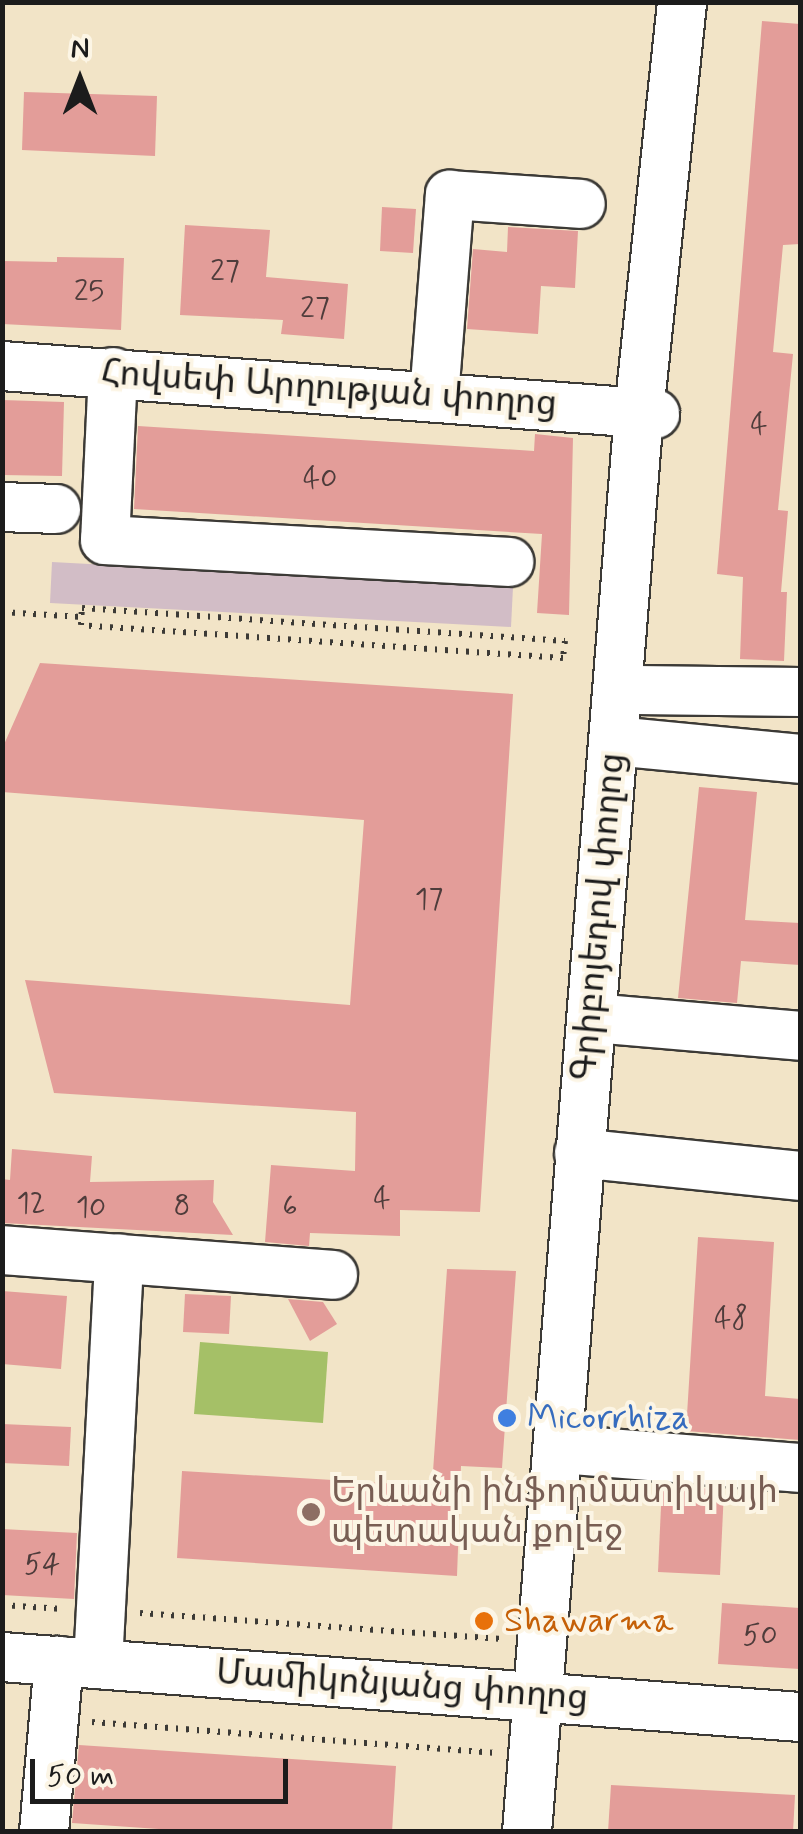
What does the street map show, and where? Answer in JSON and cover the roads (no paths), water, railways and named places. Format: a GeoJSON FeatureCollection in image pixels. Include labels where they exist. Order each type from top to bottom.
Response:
{"type":"FeatureCollection","features":[{"type":"Feature","properties":{"kind":"street","name":"Գրիբոյեդով փողոց"},"geometry":{"type":"LineString","coordinates":[[549,1832],[547,1689],[682,2]]}},
{"type":"Feature","properties":{"kind":"street","name":"Գրիբոյեդով փողոց"},"geometry":{"type":"LineString","coordinates":[[623,742],[636,690],[647,413],[700,2]]}},
{"type":"Feature","properties":{"kind":"street"},"geometry":{"type":"LineString","coordinates":[[434,398],[450,195],[582,204]]}},
{"type":"Feature","properties":{"kind":"street","name":"Հովսեփ Արղության փողոց"},"geometry":{"type":"LineString","coordinates":[[2,366],[647,413]]}},
{"type":"Feature","properties":{"kind":"street"},"geometry":{"type":"LineString","coordinates":[[113,372],[105,540],[509,562]]}},
{"type":"Feature","properties":{"kind":"street"},"geometry":{"type":"LineString","coordinates":[[2,506],[56,510]]}},
{"type":"Feature","properties":{"kind":"street"},"geometry":{"type":"LineString","coordinates":[[636,690],[800,692]]}},
{"type":"Feature","properties":{"kind":"street"},"geometry":{"type":"LineString","coordinates":[[623,742],[800,760]]}},
{"type":"Feature","properties":{"kind":"street"},"geometry":{"type":"LineString","coordinates":[[600,1018],[800,1036]]}},
{"type":"Feature","properties":{"kind":"street","name":"Գրիբոյեդով փողոց"},"geometry":{"type":"LineString","coordinates":[[527,1832],[547,1689],[572,1450],[588,1154]]}},
{"type":"Feature","properties":{"kind":"street"},"geometry":{"type":"LineString","coordinates":[[588,1154],[800,1176]]}},
{"type":"Feature","properties":{"kind":"street"},"geometry":{"type":"LineString","coordinates":[[2,1250],[333,1275]]}},
{"type":"Feature","properties":{"kind":"street"},"geometry":{"type":"LineString","coordinates":[[44,1832],[54,1719],[90,1647],[120,1258]]}},
{"type":"Feature","properties":{"kind":"street"},"geometry":{"type":"LineString","coordinates":[[572,1450],[800,1468]]}},
{"type":"Feature","properties":{"kind":"street","name":"Մամիկոնյանց փողոց"},"geometry":{"type":"LineString","coordinates":[[2,1645],[90,1647],[547,1689],[800,1717]]}},
{"type":"Feature","properties":{"kind":"street","name":"Մամիկոնյանց փողոց"},"geometry":{"type":"LineString","coordinates":[[2,1657],[90,1647]]}},
{"type":"Feature","properties":{"kind":"street","name":"Մամիկոնյանց փողոց"},"geometry":{"type":"LineString","coordinates":[[547,1689],[800,1702]]}},
{"type":"Feature","properties":{"kind":"place","name":"Micorrhiza"},"geometry":{"type":"Point","coordinates":[507,1418]}},
{"type":"Feature","properties":{"kind":"place","name":"Երևանի ինֆորմատիկայի պետական քոլեջ"},"geometry":{"type":"Point","coordinates":[311,1512]}},
{"type":"Feature","properties":{"kind":"place","name":"Shawarma"},"geometry":{"type":"Point","coordinates":[484,1621]}}]}
